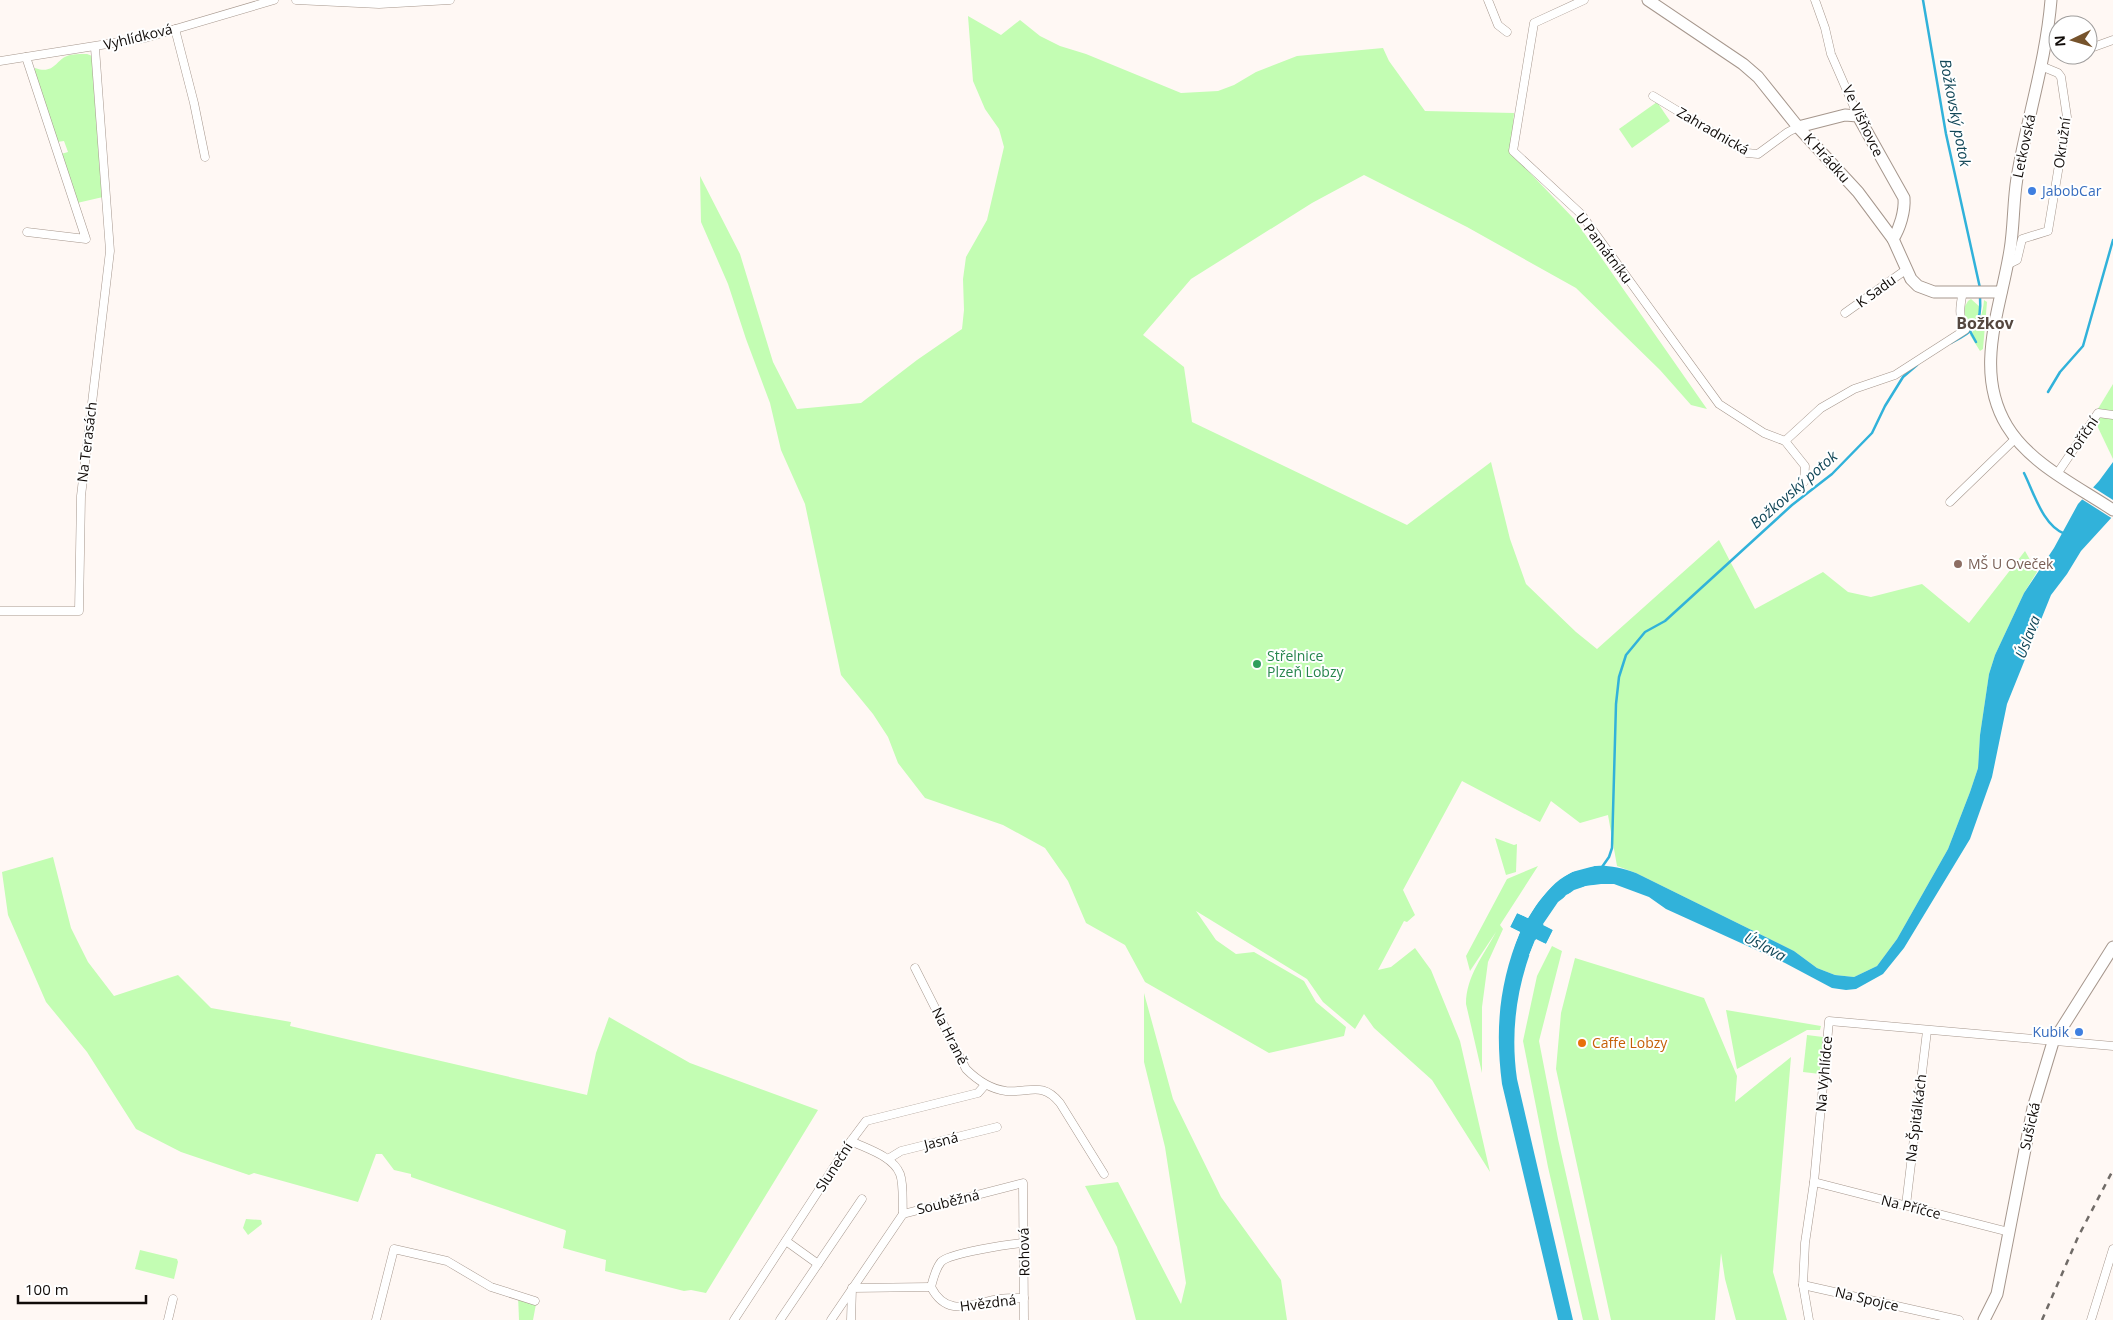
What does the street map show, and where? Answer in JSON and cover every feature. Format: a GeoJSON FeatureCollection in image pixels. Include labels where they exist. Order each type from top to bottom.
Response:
{"type":"FeatureCollection","features":[{"type":"Feature","properties":{"kind":"street","name":"Vyhlídková"},"geometry":{"type":"LineString","coordinates":[[0,61],[95,48],[145,38],[274,0]]}},
{"type":"Feature","properties":{"kind":"street"},"geometry":{"type":"LineString","coordinates":[[296,0],[379,4],[450,0]]}},
{"type":"Feature","properties":{"kind":"street"},"geometry":{"type":"LineString","coordinates":[[1488,0],[1498,25],[1507,32]]}},
{"type":"Feature","properties":{"kind":"street","name":"U Památníku"},"geometry":{"type":"LineString","coordinates":[[1584,0],[1534,23],[1513,151],[1581,214],[1719,404],[1764,433],[1785,441]]}},
{"type":"Feature","properties":{"kind":"street"},"geometry":{"type":"LineString","coordinates":[[1648,0],[1743,64],[1771,91],[1798,127]]}},
{"type":"Feature","properties":{"kind":"street","name":"Ve Višňovce"},"geometry":{"type":"LineString","coordinates":[[1815,0],[1825,28],[1831,54],[1858,116],[1904,198],[1905,204],[1898,232],[1893,239]]}},
{"type":"Feature","properties":{"kind":"street","name":"Letkovská"},"geometry":{"type":"LineString","coordinates":[[2051,0],[2051,15]]}},
{"type":"Feature","properties":{"kind":"street"},"geometry":{"type":"LineString","coordinates":[[175,29],[194,102],[205,157]]}},
{"type":"Feature","properties":{"kind":"street"},"geometry":{"type":"LineString","coordinates":[[2098,45],[2113,40]]}},
{"type":"Feature","properties":{"kind":"street","name":"Na Terasách"},"geometry":{"type":"LineString","coordinates":[[0,610],[79,612],[81,496],[110,251],[95,48]]}},
{"type":"Feature","properties":{"kind":"street","name":"Letkovská"},"geometry":{"type":"LineString","coordinates":[[2048,49],[2041,66],[2017,178],[2007,265],[1991,336],[1990,362],[1998,406],[2006,425],[2015,439],[2037,459],[2059,475],[2113,510]]}},
{"type":"Feature","properties":{"kind":"street"},"geometry":{"type":"LineString","coordinates":[[26,58],[86,239],[27,232]]}},
{"type":"Feature","properties":{"kind":"street","name":"Okružní"},"geometry":{"type":"LineString","coordinates":[[2007,265],[2017,260],[2022,239],[2048,231],[2052,212],[2067,117],[2061,77],[2058,73],[2041,66]]}},
{"type":"Feature","properties":{"kind":"street","name":"Zahradnická"},"geometry":{"type":"LineString","coordinates":[[1653,96],[1747,152],[1754,154],[1758,154],[1798,127]]}},
{"type":"Feature","properties":{"kind":"street","name":"K Hrádku"},"geometry":{"type":"LineString","coordinates":[[1858,116],[1845,115],[1798,127],[1858,192],[1893,239],[1911,278],[1926,290],[1934,292],[2001,292]]}},
{"type":"Feature","properties":{"kind":"street","name":"K Sadu"},"geometry":{"type":"LineString","coordinates":[[1845,313],[1906,269]]}},
{"type":"Feature","properties":{"kind":"street"},"geometry":{"type":"LineString","coordinates":[[1804,482],[1804,466],[1785,441],[1821,408],[1854,389],[1895,375],[1965,330],[1960,320],[1959,310],[1968,292]]}},
{"type":"Feature","properties":{"kind":"street","name":"Poříční"},"geometry":{"type":"LineString","coordinates":[[2059,475],[2098,413],[2113,415]]}},
{"type":"Feature","properties":{"kind":"street"},"geometry":{"type":"LineString","coordinates":[[1950,502],[2015,439]]}},
{"type":"Feature","properties":{"kind":"street","name":"Sušická"},"geometry":{"type":"LineString","coordinates":[[1984,1320],[1997,1294],[2033,1108],[2053,1042],[2113,947]]}},
{"type":"Feature","properties":{"kind":"street","name":"Na Hraně"},"geometry":{"type":"LineString","coordinates":[[916,968],[966,1069],[985,1085],[1006,1091],[1041,1089],[1052,1094],[1060,1102],[1104,1174]]}},
{"type":"Feature","properties":{"kind":"street","name":"Na Vyhlídce"},"geometry":{"type":"LineString","coordinates":[[1809,1320],[1804,1285],[1805,1243],[1814,1182],[1829,1021],[2113,1046]]}},
{"type":"Feature","properties":{"kind":"street","name":"Na Špitálkách"},"geometry":{"type":"LineString","coordinates":[[1906,1205],[1927,1031]]}},
{"type":"Feature","properties":{"kind":"street","name":"Sluneční"},"geometry":{"type":"LineString","coordinates":[[734,1320],[866,1121],[978,1093],[985,1085]]}},
{"type":"Feature","properties":{"kind":"street","name":"Jasná"},"geometry":{"type":"LineString","coordinates":[[888,1159],[901,1151],[997,1127]]}},
{"type":"Feature","properties":{"kind":"street"},"geometry":{"type":"LineString","coordinates":[[851,1141],[888,1159],[900,1175],[903,1214]]}},
{"type":"Feature","properties":{"kind":"street","name":"Na Příčce"},"geometry":{"type":"LineString","coordinates":[[1814,1182],[2009,1232]]}},
{"type":"Feature","properties":{"kind":"street","name":"Souběžná"},"geometry":{"type":"LineString","coordinates":[[831,1320],[903,1214],[1023,1183]]}},
{"type":"Feature","properties":{"kind":"street","name":"Rohová"},"geometry":{"type":"LineString","coordinates":[[1023,1183],[1024,1320]]}},
{"type":"Feature","properties":{"kind":"street"},"geometry":{"type":"LineString","coordinates":[[780,1320],[862,1199]]}},
{"type":"Feature","properties":{"kind":"street"},"geometry":{"type":"LineString","coordinates":[[786,1241],[818,1264]]}},
{"type":"Feature","properties":{"kind":"street"},"geometry":{"type":"LineString","coordinates":[[851,1320],[852,1288],[931,1287],[938,1267],[946,1258],[1006,1244],[1024,1243]]}},
{"type":"Feature","properties":{"kind":"street"},"geometry":{"type":"LineString","coordinates":[[376,1320],[394,1249],[447,1261],[491,1287],[535,1301]]}},
{"type":"Feature","properties":{"kind":"street"},"geometry":{"type":"LineString","coordinates":[[2091,1320],[2110,1267],[2113,1249]]}},
{"type":"Feature","properties":{"kind":"street","name":"Na Spojce"},"geometry":{"type":"LineString","coordinates":[[1804,1285],[1960,1320]]}},
{"type":"Feature","properties":{"kind":"street","name":"Hvězdná"},"geometry":{"type":"LineString","coordinates":[[931,1287],[949,1306],[957,1308],[1001,1299],[1024,1298]]}},
{"type":"Feature","properties":{"kind":"street"},"geometry":{"type":"LineString","coordinates":[[168,1320],[174,1299]]}},
{"type":"Feature","properties":{"kind":"green space"},"geometry":{"type":"Polygon","coordinates":[[[968,16],[1001,35],[1020,20],[1040,36],[1060,46],[1086,54],[1181,93],[1218,91],[1234,85],[1256,72],[1297,56],[1383,48],[1389,61],[1425,111],[1514,113],[1511,153],[1575,220],[1707,409],[1691,405],[1660,370],[1576,288],[1467,227],[1364,175],[1312,203],[1191,279],[1143,335],[1184,367],[1192,422],[1407,525],[1491,462],[1510,539],[1526,584],[1576,632],[1597,649],[1719,540],[1755,609],[1823,572],[1848,592],[1871,597],[1922,584],[1969,623],[2025,551],[2037,572],[2024,593],[1995,655],[1989,674],[1980,735],[1978,768],[1970,792],[1948,849],[1897,939],[1877,966],[1854,977],[1835,975],[1817,968],[1794,951],[1636,873],[1617,866],[1608,815],[1580,823],[1551,801],[1540,822],[1462,781],[1403,890],[1415,915],[1407,922],[1404,921],[1378,970],[1391,967],[1415,948],[1431,970],[1460,1041],[1490,1172],[1432,1080],[1374,1028],[1364,1014],[1355,1029],[1323,1002],[1307,979],[1196,911],[1216,940],[1236,954],[1254,952],[1304,981],[1316,1002],[1346,1027],[1344,1036],[1269,1053],[1145,982],[1125,945],[1086,923],[1068,881],[1045,848],[1003,825],[925,798],[898,763],[888,737],[873,714],[841,675],[805,504],[781,450],[770,403],[728,284],[701,222],[700,176],[740,254],[773,362],[797,409],[861,403],[917,360],[962,329],[964,310],[963,279],[966,257],[987,220],[1004,147],[999,129],[985,109],[973,81],[968,16]]]}},
{"type":"Feature","properties":{"kind":"green space"},"geometry":{"type":"Polygon","coordinates":[[[87,54],[95,57],[103,197],[77,203],[61,154],[68,152],[64,141],[57,142],[34,75],[35,68],[46,70],[67,56],[87,54]]]}},
{"type":"Feature","properties":{"kind":"green space"},"geometry":{"type":"Polygon","coordinates":[[[1657,102],[1670,121],[1632,148],[1619,129],[1657,102]]]}},
{"type":"Feature","properties":{"kind":"green space"},"geometry":{"type":"Polygon","coordinates":[[[1971,299],[1980,307],[1978,316],[1968,331],[1964,308],[1971,299]]]}},
{"type":"Feature","properties":{"kind":"green space"},"geometry":{"type":"Polygon","coordinates":[[[1984,300],[1987,302],[1983,349],[1980,351],[1970,335],[1980,319],[1984,300]]]}},
{"type":"Feature","properties":{"kind":"green space"},"geometry":{"type":"Polygon","coordinates":[[[2113,384],[2113,459],[2093,417],[2113,384]]]}},
{"type":"Feature","properties":{"kind":"green space"},"geometry":{"type":"Polygon","coordinates":[[[1495,838],[1514,845],[1517,844],[1516,872],[1506,875],[1495,838]]]}},
{"type":"Feature","properties":{"kind":"green space"},"geometry":{"type":"Polygon","coordinates":[[[53,857],[71,928],[88,962],[114,996],[178,975],[211,1008],[291,1022],[290,1026],[587,1095],[596,1053],[609,1017],[690,1063],[818,1110],[706,1293],[691,1290],[684,1291],[605,1271],[606,1260],[563,1248],[565,1230],[411,1177],[411,1174],[394,1170],[382,1154],[376,1154],[358,1202],[254,1173],[249,1175],[181,1152],[136,1129],[87,1052],[46,1002],[8,915],[2,872],[53,857]]]}},
{"type":"Feature","properties":{"kind":"green space"},"geometry":{"type":"Polygon","coordinates":[[[1538,866],[1500,925],[1503,929],[1488,962],[1482,1007],[1482,1073],[1466,1004],[1472,975],[1496,932],[1470,971],[1466,956],[1507,879],[1538,866]]]}},
{"type":"Feature","properties":{"kind":"green space"},"geometry":{"type":"Polygon","coordinates":[[[1552,946],[1562,951],[1539,1041],[1558,1139],[1599,1320],[1583,1320],[1548,1167],[1523,1041],[1537,976],[1552,946]]]}},
{"type":"Feature","properties":{"kind":"green space"},"geometry":{"type":"Polygon","coordinates":[[[1575,958],[1704,998],[1737,1076],[1735,1102],[1791,1057],[1773,1272],[1787,1320],[1736,1320],[1725,1279],[1721,1253],[1715,1320],[1611,1320],[1556,1069],[1561,1013],[1575,958]]]}},
{"type":"Feature","properties":{"kind":"green space"},"geometry":{"type":"Polygon","coordinates":[[[1144,993],[1173,1099],[1221,1197],[1281,1280],[1287,1320],[1136,1320],[1117,1247],[1085,1186],[1118,1182],[1181,1304],[1186,1283],[1165,1147],[1144,1062],[1144,993]]]}},
{"type":"Feature","properties":{"kind":"green space"},"geometry":{"type":"Polygon","coordinates":[[[1726,1010],[1821,1026],[1820,1030],[1807,1030],[1737,1069],[1726,1010]]]}},
{"type":"Feature","properties":{"kind":"green space"},"geometry":{"type":"Polygon","coordinates":[[[1807,1035],[1823,1037],[1820,1074],[1803,1072],[1807,1035]]]}},
{"type":"Feature","properties":{"kind":"green space"},"geometry":{"type":"Polygon","coordinates":[[[246,1219],[261,1220],[262,1224],[248,1235],[243,1228],[246,1219]]]}},
{"type":"Feature","properties":{"kind":"green space"},"geometry":{"type":"Polygon","coordinates":[[[140,1250],[177,1259],[174,1279],[135,1269],[140,1250]]]}},
{"type":"Feature","properties":{"kind":"green space"},"geometry":{"type":"Polygon","coordinates":[[[518,1295],[536,1304],[533,1320],[519,1320],[518,1295]]]}},
{"type":"Feature","properties":{"kind":"water","name":"Úslava"},"geometry":{"type":"Polygon","coordinates":[[[2113,462],[2113,516],[2081,551],[2051,595],[2007,704],[1992,777],[1970,839],[1904,948],[1883,974],[1856,989],[1832,988],[1785,963],[1666,909],[1649,897],[1614,884],[1586,886],[1574,890],[1558,902],[1543,924],[1553,930],[1546,944],[1535,940],[1529,957],[1517,1008],[1514,1043],[1517,1079],[1573,1320],[1558,1320],[1502,1084],[1499,1044],[1500,1007],[1507,970],[1520,932],[1510,927],[1517,913],[1528,918],[1549,890],[1560,879],[1573,872],[1586,867],[1618,868],[1636,873],[1794,951],[1817,968],[1835,975],[1854,977],[1877,966],[1897,939],[1948,849],[1978,768],[1980,735],[1989,674],[1995,655],[2024,593],[2054,548],[2078,504],[2113,462]]]}},
{"type":"Feature","properties":{"kind":"pier"},"geometry":{"type":"Polygon","coordinates":[[[2091,486],[2113,500],[2113,519],[2080,498],[2091,486]]]}},
{"type":"Feature","properties":{"kind":"pier"},"geometry":{"type":"Polygon","coordinates":[[[1602,864],[1572,872],[1557,880],[1538,902],[1528,918],[1517,913],[1510,927],[1520,932],[1513,949],[1511,948],[1517,933],[1508,927],[1515,911],[1527,915],[1546,887],[1555,878],[1571,869],[1602,864]]]}},
{"type":"Feature","properties":{"kind":"pier"},"geometry":{"type":"Polygon","coordinates":[[[1614,884],[1613,886],[1587,888],[1568,897],[1546,924],[1556,930],[1548,946],[1545,947],[1537,943],[1532,956],[1529,955],[1536,939],[1546,944],[1553,930],[1543,925],[1566,895],[1586,886],[1614,884]]]}},
{"type":"Feature","properties":{"kind":"waterway","name":"Božkovský potok"},"geometry":{"type":"LineString","coordinates":[[1923,0],[1946,134],[1980,288]]}},
{"type":"Feature","properties":{"kind":"waterway"},"geometry":{"type":"LineString","coordinates":[[2048,392],[2060,372],[2083,346],[2113,240]]}},
{"type":"Feature","properties":{"kind":"waterway","name":"Božkovský potok"},"geometry":{"type":"LineString","coordinates":[[1951,343],[1966,335],[1975,326],[1980,314],[1980,296]]}},
{"type":"Feature","properties":{"kind":"waterway"},"geometry":{"type":"LineString","coordinates":[[1971,333],[1976,342]]}},
{"type":"Feature","properties":{"kind":"waterway","name":"Božkovský potok"},"geometry":{"type":"LineString","coordinates":[[1602,867],[1609,857],[1612,848],[1616,704],[1619,677],[1626,655],[1645,632],[1665,621],[1792,505],[1832,474],[1872,433],[1885,406],[1903,377],[1917,365]]}},
{"type":"Feature","properties":{"kind":"waterway"},"geometry":{"type":"LineString","coordinates":[[2024,473],[2045,516],[2057,530],[2065,534]]}},
{"type":"Feature","properties":{"kind":"railway"},"geometry":{"type":"LineString","coordinates":[[2042,1320],[2078,1237],[2113,1170]]}},
{"type":"Feature","properties":{"kind":"place","name":"JabobCar"},"geometry":{"type":"Point","coordinates":[2032,191]}},
{"type":"Feature","properties":{"kind":"place","name":"MŠ U Oveček"},"geometry":{"type":"Point","coordinates":[1958,564]}},
{"type":"Feature","properties":{"kind":"place","name":"Střelnice Plzeň Lobzy"},"geometry":{"type":"Point","coordinates":[1257,664]}},
{"type":"Feature","properties":{"kind":"place","name":"Kubik"},"geometry":{"type":"Point","coordinates":[2079,1032]}},
{"type":"Feature","properties":{"kind":"place","name":"Caffe Lobzy"},"geometry":{"type":"Point","coordinates":[1582,1043]}},
{"type":"Feature","properties":{"kind":"district","name":"Božkov"},"geometry":{"type":"Point","coordinates":[1985,323]}}]}
